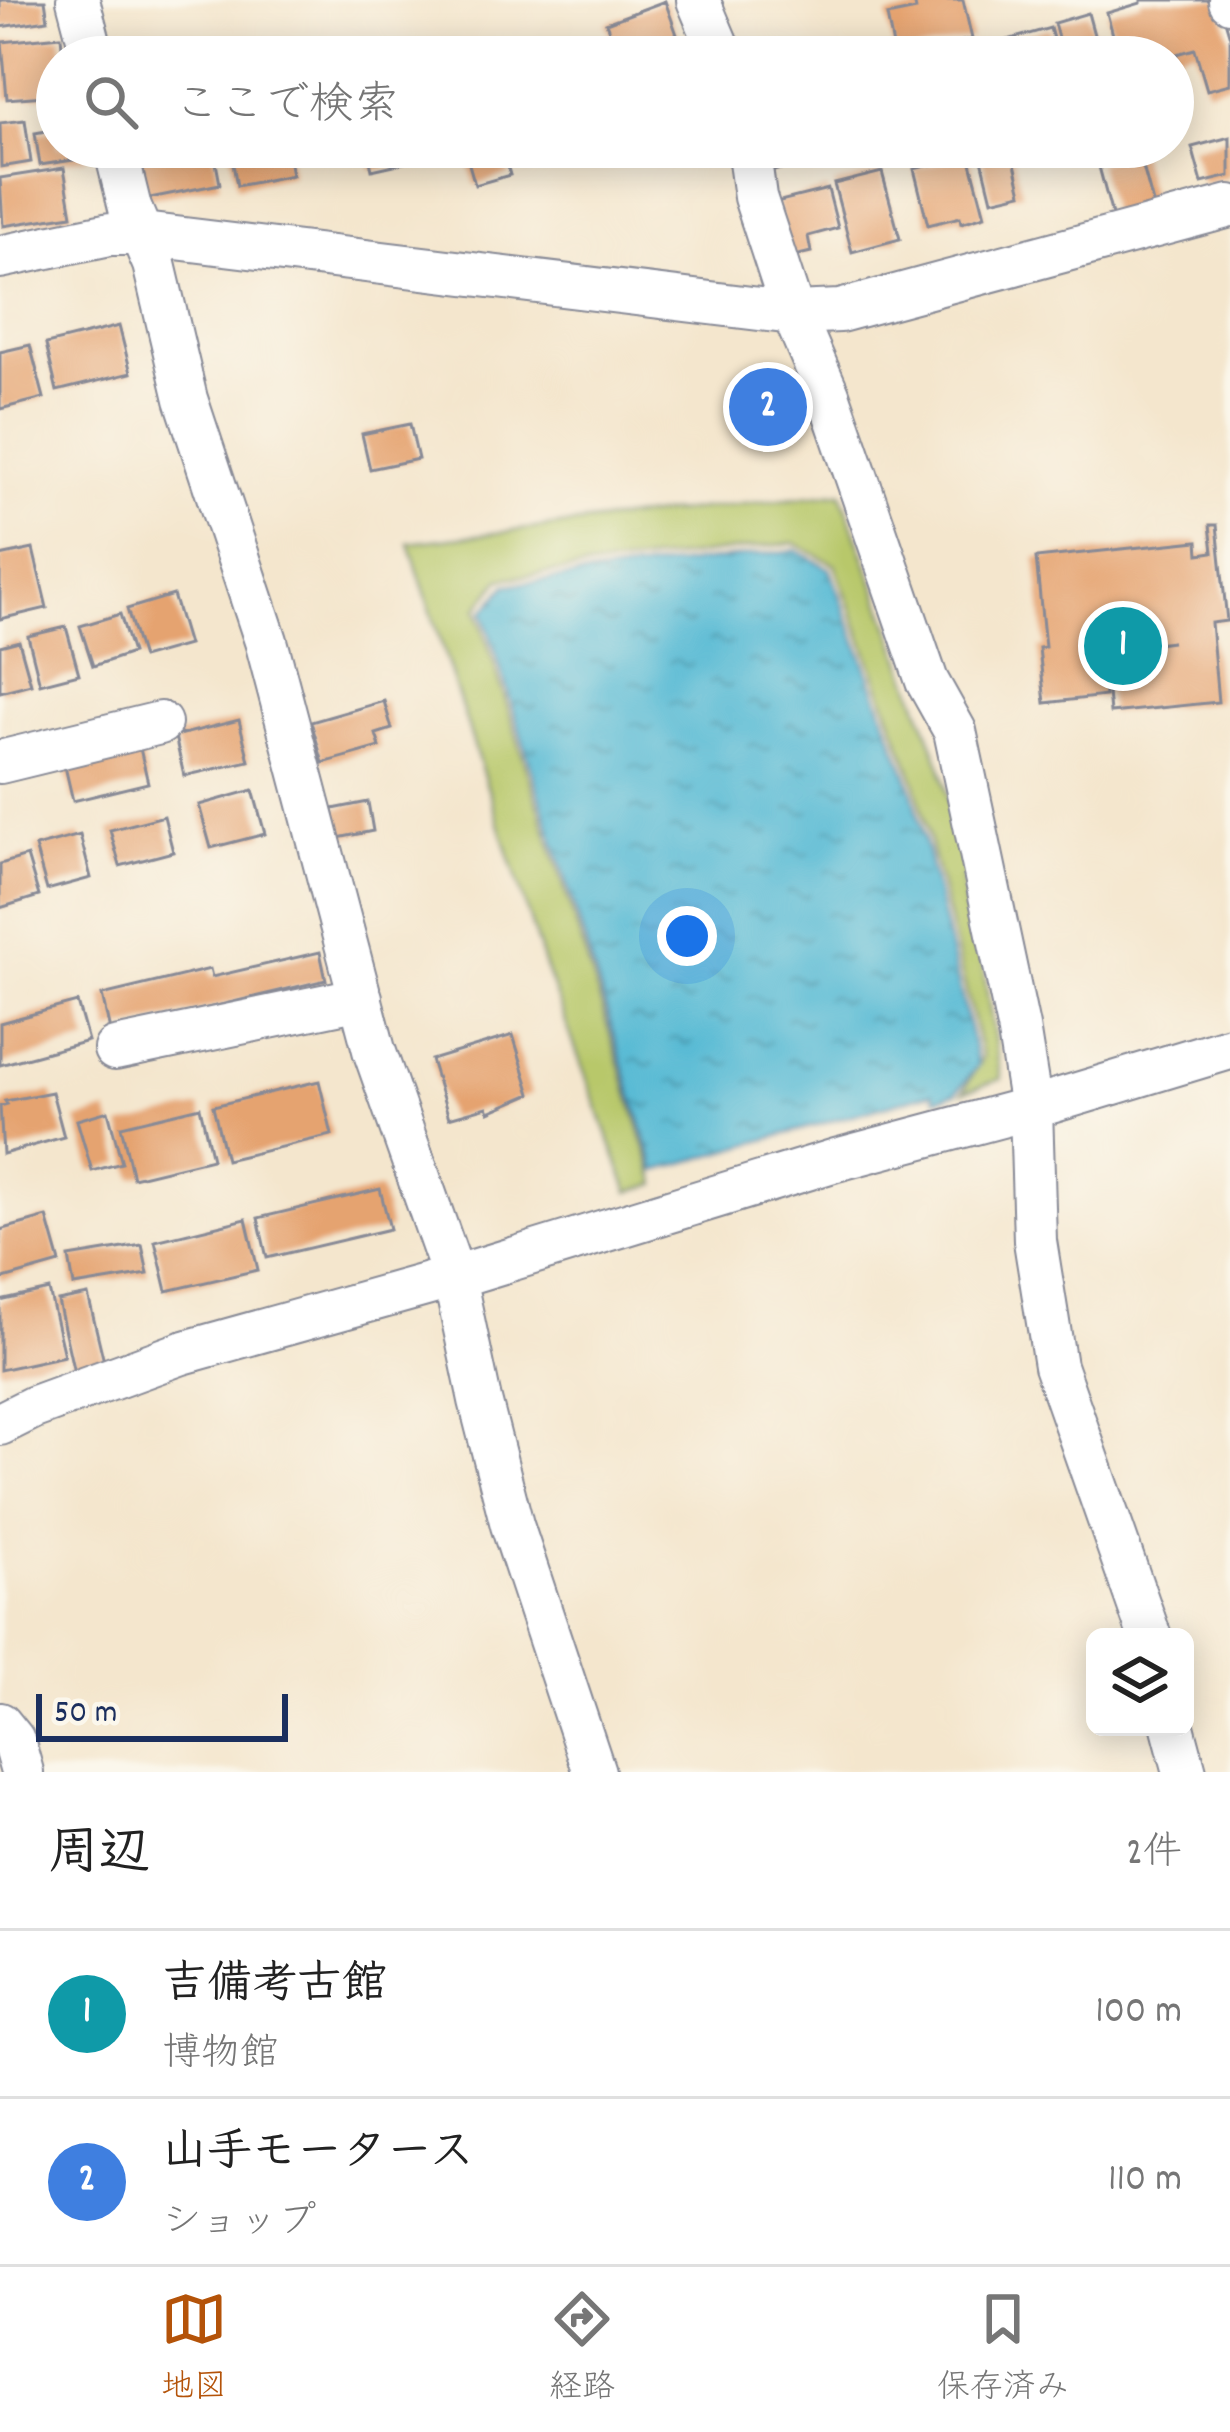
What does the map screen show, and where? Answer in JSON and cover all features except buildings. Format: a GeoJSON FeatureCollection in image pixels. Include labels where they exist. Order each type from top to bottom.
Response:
{"type":"FeatureCollection","features":[{"type":"Feature","properties":{"kind":"street"},"geometry":{"type":"LineString","coordinates":[[78,0],[87,36]]}},
{"type":"Feature","properties":{"kind":"street"},"geometry":{"type":"LineString","coordinates":[[698,0],[713,36]]}},
{"type":"Feature","properties":{"kind":"street"},"geometry":{"type":"LineString","coordinates":[[120,168],[130,208],[154,264],[186,399],[266,641],[374,1050],[454,1277],[512,1525],[594,1772]]}},
{"type":"Feature","properties":{"kind":"street"},"geometry":{"type":"LineString","coordinates":[[751,168],[755,197],[793,313],[828,394],[927,681],[955,731],[1003,944],[1031,1108],[1035,1241],[1055,1366],[1147,1628]]}},
{"type":"Feature","properties":{"kind":"street"},"geometry":{"type":"LineString","coordinates":[[0,257],[110,234],[143,234],[793,313],[874,304],[1230,206]]}},
{"type":"Feature","properties":{"kind":"street"},"geometry":{"type":"LineString","coordinates":[[0,762],[160,723]]}},
{"type":"Feature","properties":{"kind":"street"},"geometry":{"type":"LineString","coordinates":[[115,1049],[361,998]]}},
{"type":"Feature","properties":{"kind":"street"},"geometry":{"type":"LineString","coordinates":[[0,1424],[182,1353],[1230,1048]]}},
{"type":"Feature","properties":{"kind":"street"},"geometry":{"type":"LineString","coordinates":[[0,1724],[13,1740],[22,1772]]}},
{"type":"Feature","properties":{"kind":"street"},"geometry":{"type":"LineString","coordinates":[[1176,1736],[1185,1772]]}},
{"type":"Feature","properties":{"kind":"green space"},"geometry":{"type":"Polygon","coordinates":[[[841,493],[941,767],[967,876],[962,879],[966,912],[974,910],[1001,1079],[963,1092],[982,1057],[916,785],[835,565],[794,543],[501,579],[477,609],[657,1184],[629,1192],[544,964],[409,543],[841,493]]]}},
{"type":"Feature","properties":{"kind":"water"},"geometry":{"type":"Polygon","coordinates":[[[796,550],[830,569],[912,789],[978,1065],[956,1093],[936,1099],[933,1092],[656,1171],[483,612],[507,585],[796,550]]]}},
{"type":"Feature","properties":{"kind":"place","name":"山手モータース"},"geometry":{"type":"Point","coordinates":[768,407]}},
{"type":"Feature","properties":{"kind":"place","name":"吉備考古館"},"geometry":{"type":"Point","coordinates":[1123,646]}}]}
